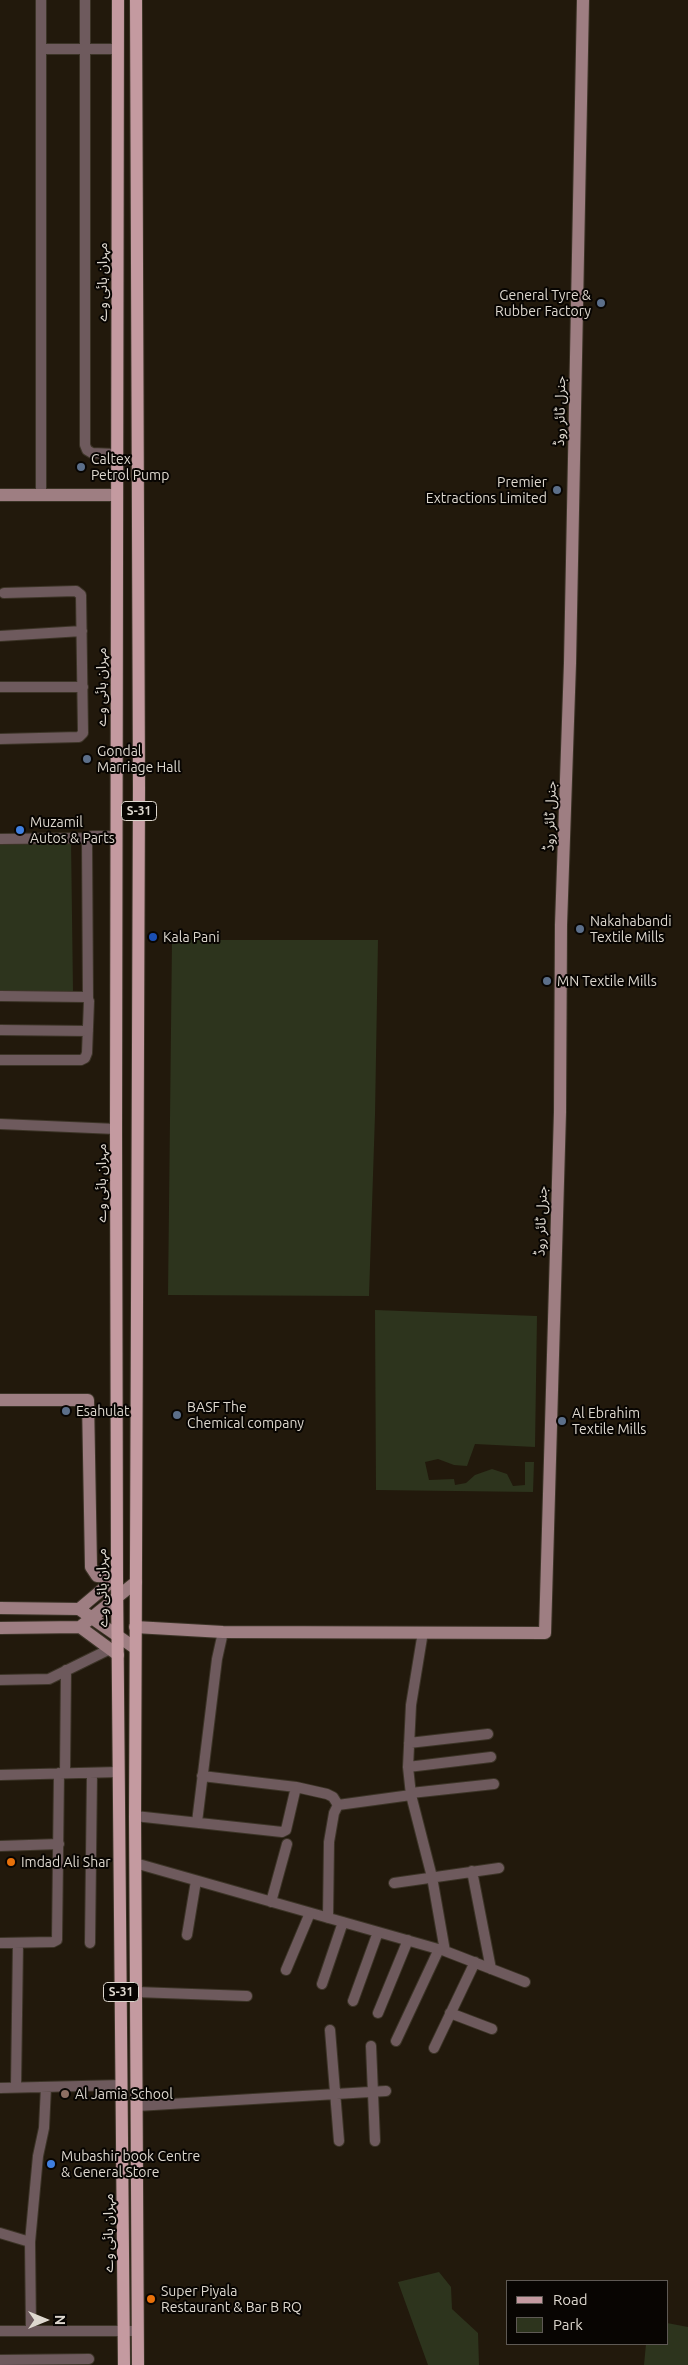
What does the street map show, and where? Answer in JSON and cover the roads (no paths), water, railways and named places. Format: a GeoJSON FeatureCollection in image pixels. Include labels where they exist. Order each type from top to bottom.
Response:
{"type":"FeatureCollection","features":[{"type":"Feature","properties":{"kind":"main road","name":"مہران ہائی وے"},"geometry":{"type":"LineString","coordinates":[[118,0],[116,454],[118,1636],[114,1652],[119,1772],[124,2365]]}},
{"type":"Feature","properties":{"kind":"main road","name":"S-31"},"geometry":{"type":"LineString","coordinates":[[136,0],[139,714],[135,1863],[138,2365]]}},
{"type":"Feature","properties":{"kind":"main road"},"geometry":{"type":"LineString","coordinates":[[116,714],[139,714]]}},
{"type":"Feature","properties":{"kind":"street"},"geometry":{"type":"LineString","coordinates":[[40,0],[41,495]]}},
{"type":"Feature","properties":{"kind":"street"},"geometry":{"type":"LineString","coordinates":[[86,0],[85,445],[87,450],[92,453],[116,454]]}},
{"type":"Feature","properties":{"kind":"street","name":"جنرل ٹائر روڈ"},"geometry":{"type":"LineString","coordinates":[[423,1632],[545,1633],[560,1112],[561,924],[570,663],[583,0]]}},
{"type":"Feature","properties":{"kind":"street"},"geometry":{"type":"LineString","coordinates":[[41,49],[118,49]]}},
{"type":"Feature","properties":{"kind":"street"},"geometry":{"type":"LineString","coordinates":[[0,495],[116,495]]}},
{"type":"Feature","properties":{"kind":"street"},"geometry":{"type":"LineString","coordinates":[[0,739],[82,735],[82,631],[79,593],[4,593]]}},
{"type":"Feature","properties":{"kind":"street"},"geometry":{"type":"LineString","coordinates":[[0,636],[82,631]]}},
{"type":"Feature","properties":{"kind":"street"},"geometry":{"type":"LineString","coordinates":[[0,688],[83,687]]}},
{"type":"Feature","properties":{"kind":"street"},"geometry":{"type":"LineString","coordinates":[[0,839],[116,836]]}},
{"type":"Feature","properties":{"kind":"street"},"geometry":{"type":"LineString","coordinates":[[0,1060],[81,1060],[87,1053],[87,840],[89,838]]}},
{"type":"Feature","properties":{"kind":"street"},"geometry":{"type":"LineString","coordinates":[[0,996],[88,998]]}},
{"type":"Feature","properties":{"kind":"street"},"geometry":{"type":"LineString","coordinates":[[0,1030],[88,1031]]}},
{"type":"Feature","properties":{"kind":"street"},"geometry":{"type":"LineString","coordinates":[[0,1124],[116,1129]]}},
{"type":"Feature","properties":{"kind":"street"},"geometry":{"type":"LineString","coordinates":[[0,1400],[88,1400],[91,1567],[97,1576],[117,1577]]}},
{"type":"Feature","properties":{"kind":"street"},"geometry":{"type":"LineString","coordinates":[[79,1608],[117,1577]]}},
{"type":"Feature","properties":{"kind":"street"},"geometry":{"type":"LineString","coordinates":[[80,1627],[136,1582]]}},
{"type":"Feature","properties":{"kind":"street"},"geometry":{"type":"LineString","coordinates":[[0,1608],[79,1608],[135,1648]]}},
{"type":"Feature","properties":{"kind":"street"},"geometry":{"type":"LineString","coordinates":[[0,1628],[80,1627],[114,1652]]}},
{"type":"Feature","properties":{"kind":"street"},"geometry":{"type":"LineString","coordinates":[[135,1627],[223,1632],[423,1632],[411,1706],[408,1767],[411,1794],[432,1877],[442,1950],[396,2041]]}},
{"type":"Feature","properties":{"kind":"street"},"geometry":{"type":"LineString","coordinates":[[197,1822],[217,1659],[223,1632]]}},
{"type":"Feature","properties":{"kind":"street"},"geometry":{"type":"LineString","coordinates":[[0,1680],[42,1680],[114,1652]]}},
{"type":"Feature","properties":{"kind":"street"},"geometry":{"type":"LineString","coordinates":[[0,1944],[53,1942],[57,1940],[66,1670]]}},
{"type":"Feature","properties":{"kind":"street"},"geometry":{"type":"LineString","coordinates":[[409,1743],[488,1734]]}},
{"type":"Feature","properties":{"kind":"street"},"geometry":{"type":"LineString","coordinates":[[408,1767],[491,1757]]}},
{"type":"Feature","properties":{"kind":"street"},"geometry":{"type":"LineString","coordinates":[[0,1775],[119,1772]]}},
{"type":"Feature","properties":{"kind":"street"},"geometry":{"type":"LineString","coordinates":[[90,1943],[92,1773]]}},
{"type":"Feature","properties":{"kind":"street"},"geometry":{"type":"LineString","coordinates":[[202,1776],[296,1787],[327,1794],[333,1797],[338,1805]]}},
{"type":"Feature","properties":{"kind":"street"},"geometry":{"type":"LineString","coordinates":[[338,1805],[494,1784]]}},
{"type":"Feature","properties":{"kind":"street"},"geometry":{"type":"LineString","coordinates":[[135,1816],[282,1832],[286,1830],[296,1787]]}},
{"type":"Feature","properties":{"kind":"street"},"geometry":{"type":"LineString","coordinates":[[328,1918],[329,1842],[334,1813],[338,1805]]}},
{"type":"Feature","properties":{"kind":"street"},"geometry":{"type":"LineString","coordinates":[[0,1846],[59,1844]]}},
{"type":"Feature","properties":{"kind":"street"},"geometry":{"type":"LineString","coordinates":[[271,1902],[288,1844]]}},
{"type":"Feature","properties":{"kind":"street"},"geometry":{"type":"LineString","coordinates":[[135,1863],[442,1950],[525,1982]]}},
{"type":"Feature","properties":{"kind":"street"},"geometry":{"type":"LineString","coordinates":[[394,1883],[499,1868]]}},
{"type":"Feature","properties":{"kind":"street"},"geometry":{"type":"LineString","coordinates":[[472,1872],[491,1969]]}},
{"type":"Feature","properties":{"kind":"street"},"geometry":{"type":"LineString","coordinates":[[187,1934],[196,1881]]}},
{"type":"Feature","properties":{"kind":"street"},"geometry":{"type":"LineString","coordinates":[[286,1970],[310,1913]]}},
{"type":"Feature","properties":{"kind":"street"},"geometry":{"type":"LineString","coordinates":[[322,1984],[343,1922]]}},
{"type":"Feature","properties":{"kind":"street"},"geometry":{"type":"LineString","coordinates":[[353,2001],[378,1932]]}},
{"type":"Feature","properties":{"kind":"street"},"geometry":{"type":"LineString","coordinates":[[378,2013],[408,1940]]}},
{"type":"Feature","properties":{"kind":"street"},"geometry":{"type":"LineString","coordinates":[[16,2087],[18,1944]]}},
{"type":"Feature","properties":{"kind":"street"},"geometry":{"type":"LineString","coordinates":[[434,2048],[475,1962]]}},
{"type":"Feature","properties":{"kind":"street"},"geometry":{"type":"LineString","coordinates":[[136,1992],[247,1996]]}},
{"type":"Feature","properties":{"kind":"street"},"geometry":{"type":"LineString","coordinates":[[450,2014],[492,2030]]}},
{"type":"Feature","properties":{"kind":"street"},"geometry":{"type":"LineString","coordinates":[[330,2030],[339,2141]]}},
{"type":"Feature","properties":{"kind":"street"},"geometry":{"type":"LineString","coordinates":[[371,2046],[375,2141]]}},
{"type":"Feature","properties":{"kind":"street"},"geometry":{"type":"LineString","coordinates":[[0,2088],[122,2085]]}},
{"type":"Feature","properties":{"kind":"street"},"geometry":{"type":"LineString","coordinates":[[31,2331],[30,2242],[38,2156],[44,2128],[46,2087]]}},
{"type":"Feature","properties":{"kind":"street"},"geometry":{"type":"LineString","coordinates":[[137,2106],[386,2092]]}},
{"type":"Feature","properties":{"kind":"street"},"geometry":{"type":"LineString","coordinates":[[0,2233],[30,2242]]}},
{"type":"Feature","properties":{"kind":"street"},"geometry":{"type":"LineString","coordinates":[[0,2331],[138,2331]]}},
{"type":"Feature","properties":{"kind":"street"},"geometry":{"type":"LineString","coordinates":[[0,2360],[46,2362],[89,2359]]}},
{"type":"Feature","properties":{"kind":"place","name":"General Tyre & Rubber Factory"},"geometry":{"type":"Point","coordinates":[601,303]}},
{"type":"Feature","properties":{"kind":"place","name":"Caltex Petrol Pump"},"geometry":{"type":"Point","coordinates":[81,467]}},
{"type":"Feature","properties":{"kind":"place","name":"Premier Extractions Limited"},"geometry":{"type":"Point","coordinates":[557,490]}},
{"type":"Feature","properties":{"kind":"place","name":"Gondal Marriage Hall"},"geometry":{"type":"Point","coordinates":[87,759]}},
{"type":"Feature","properties":{"kind":"place","name":"Muzamil Autos & Parts"},"geometry":{"type":"Point","coordinates":[20,830]}},
{"type":"Feature","properties":{"kind":"place","name":"Nakahabandi Textile Mills"},"geometry":{"type":"Point","coordinates":[580,929]}},
{"type":"Feature","properties":{"kind":"place","name":"Kala Pani"},"geometry":{"type":"Point","coordinates":[153,937]}},
{"type":"Feature","properties":{"kind":"place","name":"MN Textile Mills"},"geometry":{"type":"Point","coordinates":[547,981]}},
{"type":"Feature","properties":{"kind":"place","name":"Esahulat"},"geometry":{"type":"Point","coordinates":[66,1411]}},
{"type":"Feature","properties":{"kind":"place","name":"BASF The Chemical company"},"geometry":{"type":"Point","coordinates":[177,1415]}},
{"type":"Feature","properties":{"kind":"place","name":"Al Ebrahim Textile Mills"},"geometry":{"type":"Point","coordinates":[562,1421]}},
{"type":"Feature","properties":{"kind":"place","name":"Imdad Ali Shar"},"geometry":{"type":"Point","coordinates":[11,1862]}},
{"type":"Feature","properties":{"kind":"place","name":"Al Jamia School"},"geometry":{"type":"Point","coordinates":[65,2094]}},
{"type":"Feature","properties":{"kind":"place","name":"Mubashir book Centre & General Store"},"geometry":{"type":"Point","coordinates":[51,2164]}},
{"type":"Feature","properties":{"kind":"place","name":"Super Piyala Restaurant & Bar B RQ"},"geometry":{"type":"Point","coordinates":[151,2299]}}]}
